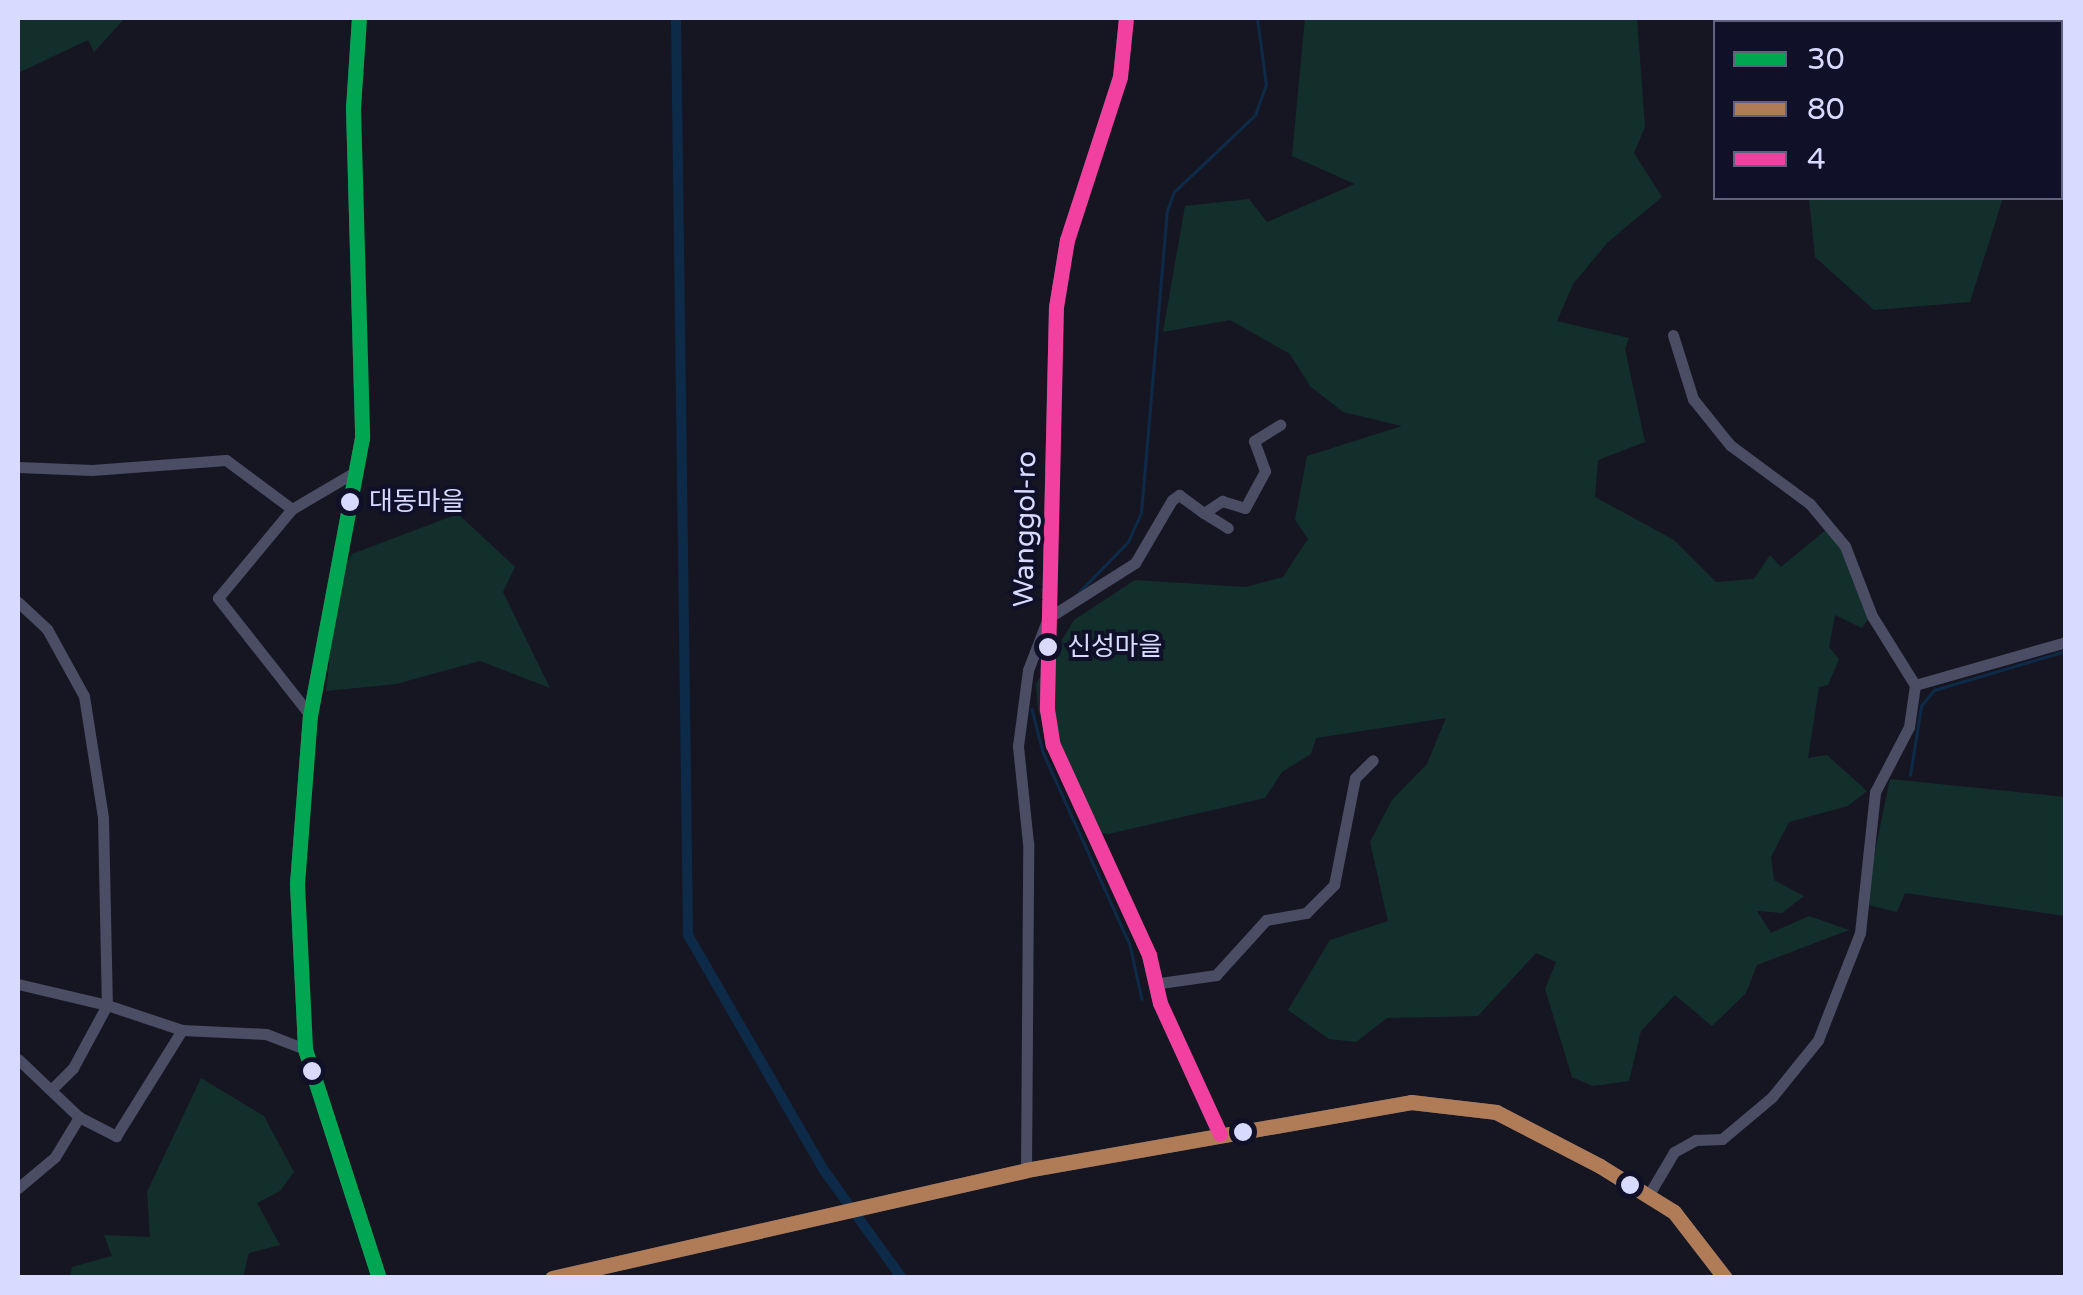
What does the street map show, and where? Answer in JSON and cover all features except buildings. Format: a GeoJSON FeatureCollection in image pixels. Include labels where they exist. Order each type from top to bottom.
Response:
{"type":"FeatureCollection","features":[{"type":"Feature","properties":{"kind":"main road"},"geometry":{"type":"LineString","coordinates":[[552,1278],[1026,1170],[1411,1102],[1456,1102],[1496,1112],[1648,1196],[1674,1212],[1725,1278]]}},
{"type":"Feature","properties":{"kind":"street"},"geometry":{"type":"LineString","coordinates":[[358,18],[353,108],[362,438],[310,715],[297,884],[305,1049],[379,1278]]}},
{"type":"Feature","properties":{"kind":"street","name":"Wanggol-ro"},"geometry":{"type":"LineString","coordinates":[[1126,18],[1120,78],[1067,240],[1056,307],[1048,618],[1053,745],[1160,983],[1160,1003],[1220,1134]]}},
{"type":"Feature","properties":{"kind":"street"},"geometry":{"type":"LineString","coordinates":[[1648,1196],[1674,1152],[1696,1140],[1722,1139],[1772,1097],[1818,1040],[1860,933],[1875,792],[1909,727],[1915,685],[1872,616],[1845,546],[1810,504],[1730,445],[1693,400],[1674,335]]}},
{"type":"Feature","properties":{"kind":"street"},"geometry":{"type":"LineString","coordinates":[[1204,513],[1222,500],[1245,508],[1265,470],[1254,441],[1280,425]]}},
{"type":"Feature","properties":{"kind":"street"},"geometry":{"type":"LineString","coordinates":[[18,467],[92,470],[226,460],[292,508]]}},
{"type":"Feature","properties":{"kind":"street"},"geometry":{"type":"LineString","coordinates":[[310,715],[218,598],[292,508],[353,473]]}},
{"type":"Feature","properties":{"kind":"street"},"geometry":{"type":"LineString","coordinates":[[1026,1170],[1028,843],[1018,746],[1028,670],[1048,618],[1135,564],[1172,500],[1179,496],[1228,528]]}},
{"type":"Feature","properties":{"kind":"street"},"geometry":{"type":"LineString","coordinates":[[18,602],[47,629],[84,696],[104,818],[107,1005],[73,1068],[52,1090]]}},
{"type":"Feature","properties":{"kind":"street"},"geometry":{"type":"LineString","coordinates":[[1915,685],[2066,642]]}},
{"type":"Feature","properties":{"kind":"street"},"geometry":{"type":"LineString","coordinates":[[1160,983],[1216,975],[1266,920],[1306,914],[1334,885],[1355,778],[1373,760]]}},
{"type":"Feature","properties":{"kind":"street"},"geometry":{"type":"LineString","coordinates":[[18,984],[107,1005],[182,1030],[266,1034],[305,1049]]}},
{"type":"Feature","properties":{"kind":"street"},"geometry":{"type":"LineString","coordinates":[[18,1060],[79,1116],[116,1136],[182,1030]]}},
{"type":"Feature","properties":{"kind":"street"},"geometry":{"type":"LineString","coordinates":[[18,1188],[55,1157],[79,1116]]}},
{"type":"Feature","properties":{"kind":"green space"},"geometry":{"type":"Polygon","coordinates":[[[18,18],[125,18],[94,52],[88,40],[18,73],[18,18]]]}},
{"type":"Feature","properties":{"kind":"green space"},"geometry":{"type":"Polygon","coordinates":[[[1305,18],[1637,18],[1645,127],[1634,153],[1662,197],[1608,242],[1573,284],[1557,321],[1629,338],[1625,349],[1645,442],[1598,460],[1595,497],[1674,540],[1716,582],[1754,579],[1770,555],[1781,567],[1827,529],[1841,547],[1869,617],[1862,628],[1835,615],[1829,647],[1839,659],[1828,685],[1819,687],[1808,758],[1827,755],[1867,791],[1848,806],[1789,822],[1771,857],[1774,880],[1804,896],[1782,913],[1757,911],[1771,933],[1809,916],[1849,930],[1757,965],[1746,993],[1712,1026],[1675,995],[1641,1031],[1629,1081],[1593,1086],[1572,1077],[1545,989],[1556,962],[1536,953],[1478,1016],[1387,1018],[1356,1042],[1329,1039],[1288,1010],[1330,940],[1388,921],[1370,842],[1392,800],[1427,764],[1446,718],[1316,738],[1311,754],[1282,772],[1265,798],[1108,834],[1084,831],[1038,710],[1036,684],[1074,620],[1135,580],[1246,587],[1283,577],[1308,539],[1295,520],[1307,456],[1402,426],[1343,412],[1310,386],[1290,354],[1230,320],[1163,332],[1185,206],[1249,199],[1267,222],[1355,184],[1292,156],[1305,18]]]}},
{"type":"Feature","properties":{"kind":"green space"},"geometry":{"type":"Polygon","coordinates":[[[2065,18],[2065,149],[2063,20],[1862,20],[2065,18]]]}},
{"type":"Feature","properties":{"kind":"green space"},"geometry":{"type":"Polygon","coordinates":[[[1809,200],[2002,200],[1970,302],[1874,310],[1815,257],[1809,200]]]}},
{"type":"Feature","properties":{"kind":"green space"},"geometry":{"type":"Polygon","coordinates":[[[458,514],[515,567],[503,592],[550,688],[480,661],[396,684],[326,691],[339,578],[352,554],[458,514]]]}},
{"type":"Feature","properties":{"kind":"green space"},"geometry":{"type":"Polygon","coordinates":[[[1890,779],[2065,797],[2065,916],[1905,893],[1897,912],[1864,904],[1890,779]]]}},
{"type":"Feature","properties":{"kind":"green space"},"geometry":{"type":"Polygon","coordinates":[[[201,1078],[264,1116],[294,1172],[280,1191],[257,1203],[280,1245],[249,1253],[243,1277],[70,1277],[72,1267],[112,1256],[104,1235],[150,1237],[147,1192],[201,1078]]]}},
{"type":"Feature","properties":{"kind":"waterway"},"geometry":{"type":"LineString","coordinates":[[676,18],[688,935],[823,1169],[902,1278]]}},
{"type":"Feature","properties":{"kind":"waterway"},"geometry":{"type":"LineString","coordinates":[[1079,592],[1128,542],[1141,513],[1167,211],[1174,192],[1255,115],[1266,85],[1257,18]]}},
{"type":"Feature","properties":{"kind":"waterway"},"geometry":{"type":"LineString","coordinates":[[1910,775],[1921,706],[1934,690],[2066,651]]}},
{"type":"Feature","properties":{"kind":"waterway"},"geometry":{"type":"LineString","coordinates":[[1032,709],[1043,752],[1130,945],[1142,999]]}},
{"type":"Feature","properties":{"kind":"transit line","name":"30"},"geometry":{"type":"LineString","coordinates":[[359,18],[353,108],[362,438],[310,715],[297,884],[305,1049],[379,1278]]}},
{"type":"Feature","properties":{"kind":"transit line","name":"4"},"geometry":{"type":"LineString","coordinates":[[1126,18],[1120,77],[1067,240],[1056,307],[1047,709],[1053,745],[1149,955],[1160,1003],[1220,1134]]}},
{"type":"Feature","properties":{"kind":"transit line","name":"80"},"geometry":{"type":"LineString","coordinates":[[552,1278],[1026,1170],[1411,1102],[1496,1112],[1600,1166],[1674,1212],[1725,1278]]}},
{"type":"Feature","properties":{"kind":"place","name":"대동마을"},"geometry":{"type":"Point","coordinates":[350,502]}},
{"type":"Feature","properties":{"kind":"place","name":"신성마을"},"geometry":{"type":"Point","coordinates":[1048,647]}}]}
